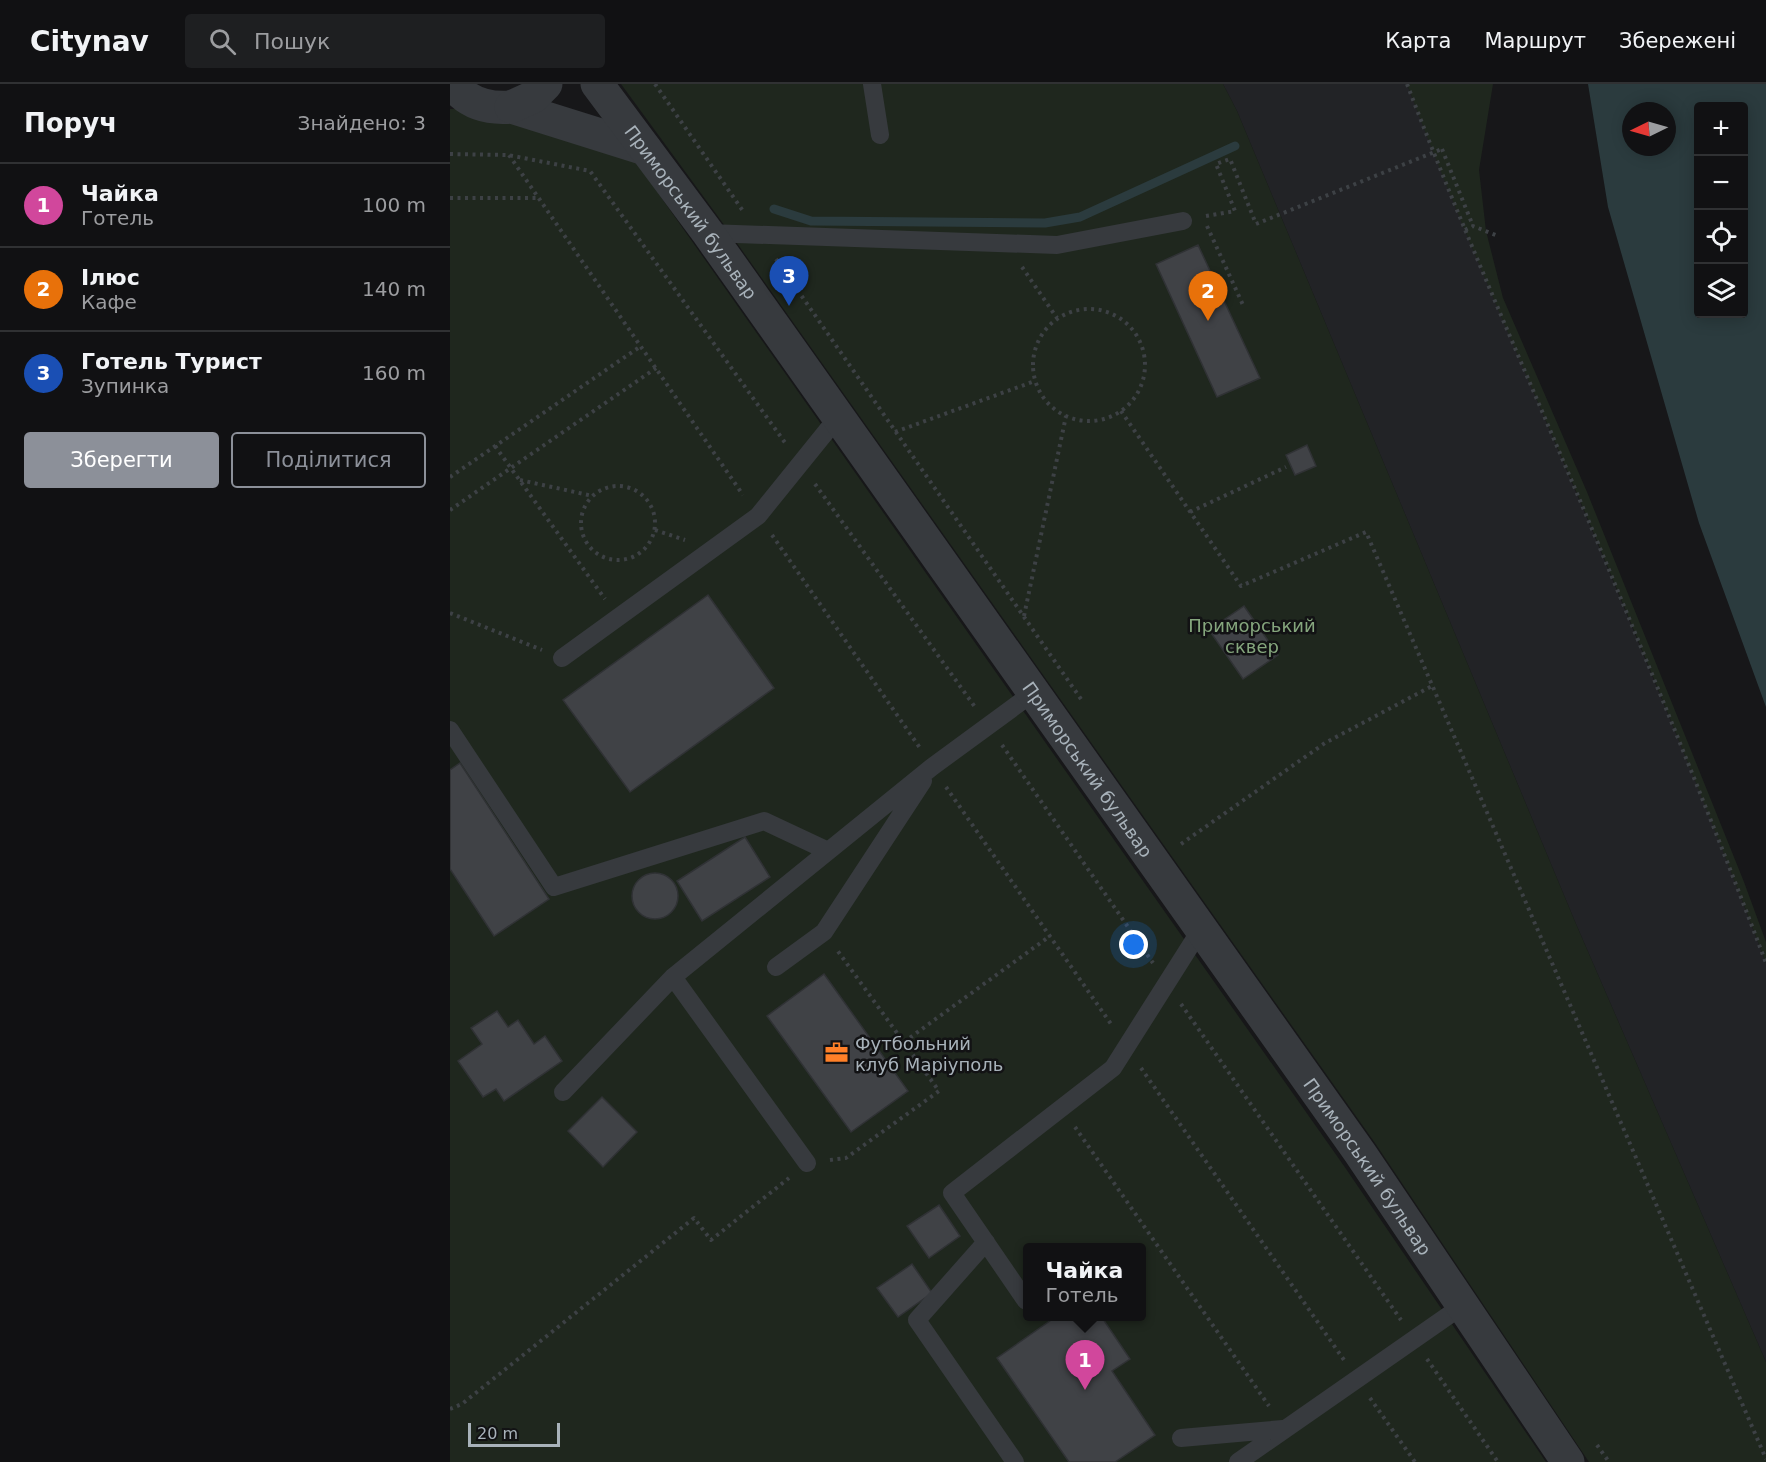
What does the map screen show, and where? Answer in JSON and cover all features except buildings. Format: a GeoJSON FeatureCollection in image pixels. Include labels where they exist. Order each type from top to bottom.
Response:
{"type":"FeatureCollection","features":[{"type":"Feature","properties":{"kind":"street"},"geometry":{"type":"LineString","coordinates":[[511,107],[533,97],[546,84]]}},
{"type":"Feature","properties":{"kind":"street","name":"Приморський бульвар"},"geometry":{"type":"LineString","coordinates":[[597,84],[708,233],[1360,1153],[1568,1462]]}},
{"type":"Feature","properties":{"kind":"street"},"geometry":{"type":"LineString","coordinates":[[456,92],[486,106],[511,107],[645,149]]}},
{"type":"Feature","properties":{"kind":"lane"},"geometry":{"type":"LineString","coordinates":[[872,84],[880,135]]}},
{"type":"Feature","properties":{"kind":"lane"},"geometry":{"type":"LineString","coordinates":[[708,233],[1057,245],[1183,221]]}},
{"type":"Feature","properties":{"kind":"lane"},"geometry":{"type":"LineString","coordinates":[[562,658],[758,516],[838,417]]}},
{"type":"Feature","properties":{"kind":"lane"},"geometry":{"type":"LineString","coordinates":[[563,1092],[673,977],[932,767],[1034,693]]}},
{"type":"Feature","properties":{"kind":"lane"},"geometry":{"type":"LineString","coordinates":[[450,730],[554,887],[764,821],[828,851]]}},
{"type":"Feature","properties":{"kind":"lane"},"geometry":{"type":"LineString","coordinates":[[776,967],[824,932],[932,767]]}},
{"type":"Feature","properties":{"kind":"lane"},"geometry":{"type":"LineString","coordinates":[[1023,1297],[952,1193],[1113,1068],[1201,929]]}},
{"type":"Feature","properties":{"kind":"lane"},"geometry":{"type":"LineString","coordinates":[[673,977],[807,1163]]}},
{"type":"Feature","properties":{"kind":"lane"},"geometry":{"type":"LineString","coordinates":[[986,1242],[917,1320],[1015,1462]]}},
{"type":"Feature","properties":{"kind":"lane"},"geometry":{"type":"LineString","coordinates":[[1238,1462],[1462,1306]]}},
{"type":"Feature","properties":{"kind":"lane"},"geometry":{"type":"LineString","coordinates":[[1181,1438],[1285,1429]]}},
{"type":"Feature","properties":{"kind":"path"},"geometry":{"type":"LineString","coordinates":[[1407,84],[1465,230],[1708,812],[1766,963]]}},
{"type":"Feature","properties":{"kind":"path"},"geometry":{"type":"LineString","coordinates":[[1235,211],[1216,164],[1230,159],[1256,224],[1442,149],[1473,226],[1497,236]]}},
{"type":"Feature","properties":{"kind":"path"},"geometry":{"type":"LineString","coordinates":[[450,154],[508,155],[590,171],[988,726],[1498,1462]]}},
{"type":"Feature","properties":{"kind":"path"},"geometry":{"type":"LineString","coordinates":[[508,155],[1415,1462]]}},
{"type":"Feature","properties":{"kind":"path"},"geometry":{"type":"LineString","coordinates":[[450,198],[538,198]]}},
{"type":"Feature","properties":{"kind":"path"},"geometry":{"type":"LineString","coordinates":[[1203,217],[1243,305]]}},
{"type":"Feature","properties":{"kind":"path"},"geometry":{"type":"LineString","coordinates":[[1465,230],[1473,226]]}},
{"type":"Feature","properties":{"kind":"path"},"geometry":{"type":"LineString","coordinates":[[1005,243],[1057,318]]}},
{"type":"Feature","properties":{"kind":"path"},"geometry":{"type":"LineString","coordinates":[[1087,308],[1103,310],[1118,316],[1130,326],[1139,340],[1144,355],[1145,371],[1137,393],[1121,411],[1094,421],[1066,416],[1052,407],[1042,395],[1035,381],[1033,363],[1036,346],[1044,330],[1057,318],[1071,311],[1087,308]]}},
{"type":"Feature","properties":{"kind":"path"},"geometry":{"type":"LineString","coordinates":[[450,477],[640,346]]}},
{"type":"Feature","properties":{"kind":"path"},"geometry":{"type":"LineString","coordinates":[[450,510],[656,368]]}},
{"type":"Feature","properties":{"kind":"path"},"geometry":{"type":"LineString","coordinates":[[896,432],[1035,381]]}},
{"type":"Feature","properties":{"kind":"path"},"geometry":{"type":"LineString","coordinates":[[1121,411],[1241,586],[1366,532],[1766,1459]]}},
{"type":"Feature","properties":{"kind":"path"},"geometry":{"type":"LineString","coordinates":[[1024,616],[1066,416]]}},
{"type":"Feature","properties":{"kind":"path"},"geometry":{"type":"LineString","coordinates":[[495,446],[618,617]]}},
{"type":"Feature","properties":{"kind":"path"},"geometry":{"type":"LineString","coordinates":[[1190,512],[1286,467]]}},
{"type":"Feature","properties":{"kind":"path"},"geometry":{"type":"LineString","coordinates":[[520,480],[593,496],[617,485],[630,487],[642,494],[650,504],[655,516],[655,530],[650,543],[640,553],[628,559],[613,560],[600,555],[590,546],[583,534],[581,520],[585,507],[593,496]]}},
{"type":"Feature","properties":{"kind":"path"},"geometry":{"type":"LineString","coordinates":[[450,613],[562,658]]}},
{"type":"Feature","properties":{"kind":"path"},"geometry":{"type":"LineString","coordinates":[[1181,844],[1325,743],[1432,686]]}},
{"type":"Feature","properties":{"kind":"path"},"geometry":{"type":"LineString","coordinates":[[824,932],[939,1091],[846,1158]]}},
{"type":"Feature","properties":{"kind":"path"},"geometry":{"type":"LineString","coordinates":[[904,1042],[1050,936]]}},
{"type":"Feature","properties":{"kind":"path"},"geometry":{"type":"LineString","coordinates":[[1062,1108],[1285,1429]]}},
{"type":"Feature","properties":{"kind":"path"},"geometry":{"type":"LineString","coordinates":[[450,1409],[462,1404],[694,1218],[711,1240],[807,1163]]}},
{"type":"Feature","properties":{"kind":"shaded area"},"geometry":{"type":"Polygon","coordinates":[[[1223,84],[1407,84],[1465,230],[1708,811],[1766,963],[1766,1362],[1576,924],[1237,111],[1223,84]]]}},
{"type":"Feature","properties":{"kind":"shaded area"},"geometry":{"type":"Polygon","coordinates":[[[1588,84],[1766,84],[1766,707],[1699,523],[1608,207],[1588,84]]]}},
{"type":"Feature","properties":{"kind":"green space","name":"Приморський сквер"},"geometry":{"type":"Polygon","coordinates":[[[621,84],[1223,84],[1237,111],[1576,924],[1766,1362],[1766,1462],[1589,1462],[1375,1143],[722,222],[621,84]]]}},
{"type":"Feature","properties":{"kind":"green space"},"geometry":{"type":"Polygon","coordinates":[[[1407,84],[1493,84],[1479,170],[1486,231],[1503,298],[1587,492],[1744,882],[1766,942],[1766,963],[1659,691],[1474,252],[1407,84]]]}},
{"type":"Feature","properties":{"kind":"green space"},"geometry":{"type":"Polygon","coordinates":[[[450,109],[511,120],[634,159],[1344,1166],[1546,1462],[450,1462],[450,109]]]}},
{"type":"Feature","properties":{"kind":"waterway"},"geometry":{"type":"LineString","coordinates":[[774,209],[811,221],[1045,223],[1080,217],[1235,146]]}},
{"type":"Feature","properties":{"kind":"place","name":"Готель Турист"},"geometry":{"type":"Point","coordinates":[789,306]}},
{"type":"Feature","properties":{"kind":"place","name":"Ілюс"},"geometry":{"type":"Point","coordinates":[1208,321]}},
{"type":"Feature","properties":{"kind":"place","name":"Футбольний клуб Маріуполь"},"geometry":{"type":"Point","coordinates":[837,1053]}},
{"type":"Feature","properties":{"kind":"place","name":"Чайка"},"geometry":{"type":"Point","coordinates":[1085,1390]}}]}
